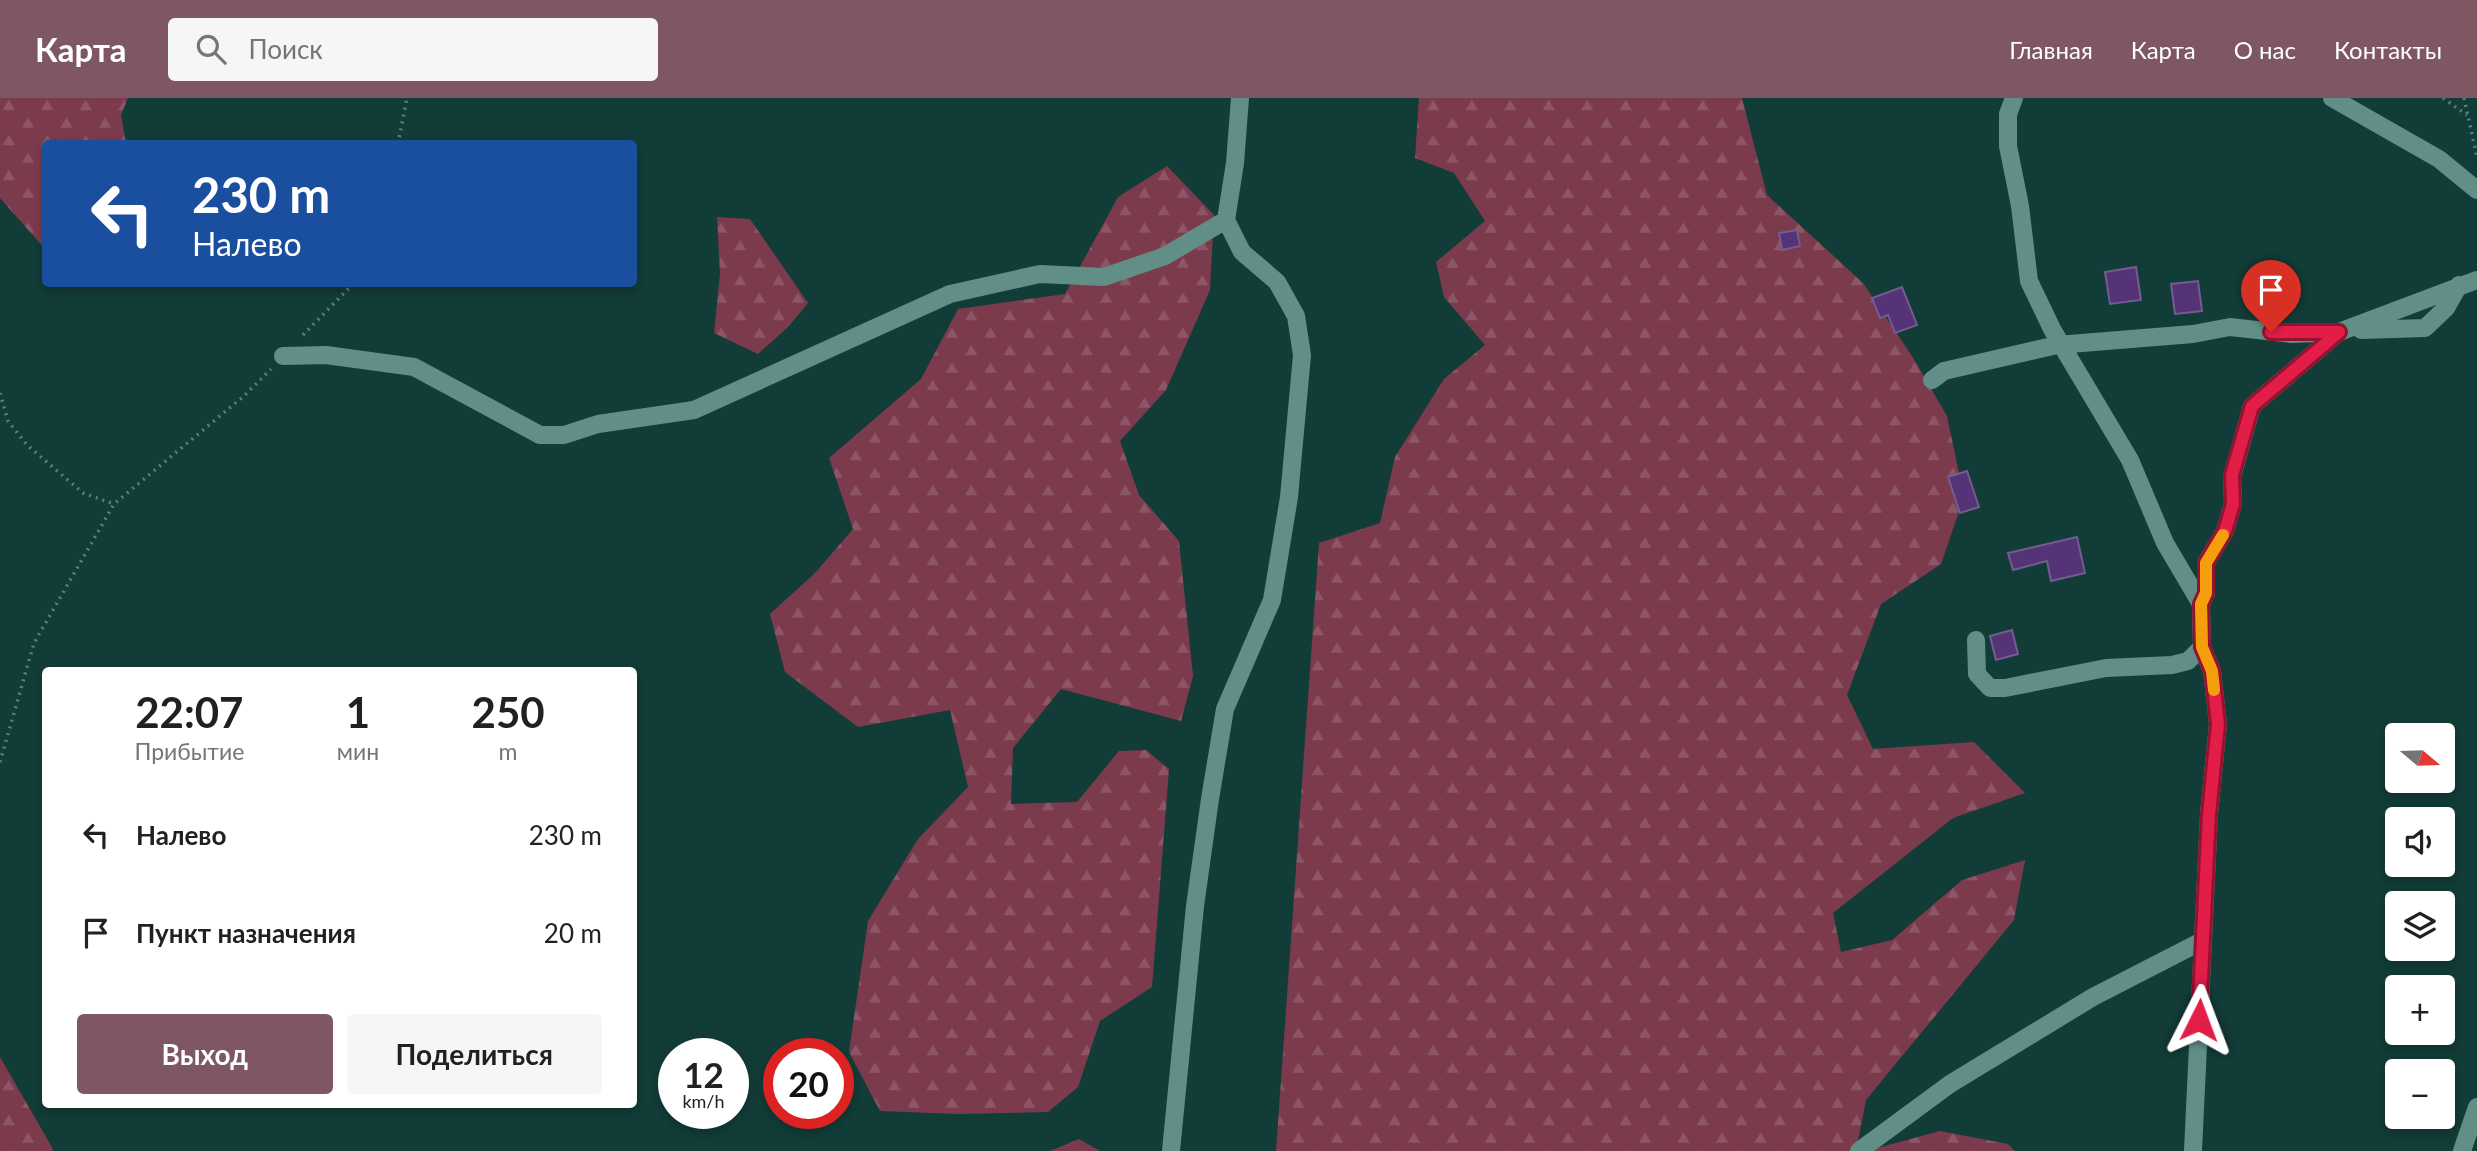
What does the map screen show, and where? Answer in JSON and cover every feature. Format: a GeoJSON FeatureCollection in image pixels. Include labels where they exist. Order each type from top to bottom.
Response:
{"type":"FeatureCollection","features":[{"type":"Feature","properties":{"kind":"lane"},"geometry":{"type":"LineString","coordinates":[[1171,1151],[1188,973],[1210,799],[1226,709],[1272,600],[1289,497],[1302,355],[1296,316],[1278,282],[1242,252],[1226,220],[1235,163],[1240,98]]}},
{"type":"Feature","properties":{"kind":"lane"},"geometry":{"type":"LineString","coordinates":[[2014,98],[2008,114],[2008,146],[2020,206],[2029,281],[2062,344],[2130,460],[2165,543],[2201,604]]}},
{"type":"Feature","properties":{"kind":"lane"},"geometry":{"type":"LineString","coordinates":[[2332,98],[2439,159],[2477,190]]}},
{"type":"Feature","properties":{"kind":"lane"},"geometry":{"type":"LineString","coordinates":[[283,356],[326,355],[414,367],[540,435],[564,435],[598,424],[694,410],[950,294],[1040,274],[1104,277],[1165,257],[1226,220]]}},
{"type":"Feature","properties":{"kind":"lane"},"geometry":{"type":"LineString","coordinates":[[2193,1151],[2209,814],[2218,724],[2212,671],[2202,647],[2201,604],[2206,593],[2206,563],[2225,531],[2233,504],[2232,475],[2252,406],[2344,330],[2477,280]]}},
{"type":"Feature","properties":{"kind":"lane"},"geometry":{"type":"LineString","coordinates":[[1932,380],[1944,371],[2062,344],[2193,334],[2230,327],[2292,334],[2425,328],[2446,308],[2459,285]]}},
{"type":"Feature","properties":{"kind":"lane"},"geometry":{"type":"LineString","coordinates":[[1976,640],[1978,674],[1990,688],[2005,688],[2106,668],[2172,665],[2188,661],[2202,647]]}},
{"type":"Feature","properties":{"kind":"lane"},"geometry":{"type":"LineString","coordinates":[[1859,1151],[1950,1084],[2093,997],[2202,941]]}},
{"type":"Feature","properties":{"kind":"lane"},"geometry":{"type":"LineString","coordinates":[[2462,1151],[2477,1107]]}},
{"type":"Feature","properties":{"kind":"path"},"geometry":{"type":"LineString","coordinates":[[399,140],[407,98]]}},
{"type":"Feature","properties":{"kind":"path"},"geometry":{"type":"LineString","coordinates":[[2443,98],[2467,115]]}},
{"type":"Feature","properties":{"kind":"path"},"geometry":{"type":"LineString","coordinates":[[2464,98],[2477,157]]}},
{"type":"Feature","properties":{"kind":"path"},"geometry":{"type":"LineString","coordinates":[[0,762],[34,643],[114,504],[244,396],[349,287]]}},
{"type":"Feature","properties":{"kind":"path"},"geometry":{"type":"LineString","coordinates":[[0,393],[8,421],[27,445],[83,493],[114,504]]}},
{"type":"Feature","properties":{"kind":"green space"},"geometry":{"type":"Polygon","coordinates":[[[0,98],[128,98],[121,115],[125,140],[42,140],[42,246],[0,198],[0,98]]]}},
{"type":"Feature","properties":{"kind":"green space"},"geometry":{"type":"Polygon","coordinates":[[[1419,98],[1742,98],[1767,195],[1863,283],[1912,356],[1947,416],[1964,497],[1941,564],[1881,604],[1847,695],[1873,749],[1974,742],[2025,793],[1953,818],[1833,913],[1841,952],[1892,940],[1962,880],[2025,860],[2014,920],[1866,1100],[1856,1151],[1276,1151],[1319,543],[1380,523],[1395,457],[1444,379],[1485,345],[1444,297],[1436,262],[1485,221],[1454,173],[1415,158],[1419,98]]]}},
{"type":"Feature","properties":{"kind":"green space"},"geometry":{"type":"Polygon","coordinates":[[[1167,166],[1214,215],[1210,290],[1166,390],[1120,441],[1139,495],[1179,541],[1193,676],[1181,721],[1061,689],[1013,748],[1011,804],[1077,802],[1119,751],[1146,750],[1169,769],[1152,987],[1100,1021],[1078,1087],[1048,1112],[958,1114],[880,1111],[854,1062],[854,1038],[851,1038],[868,921],[918,839],[968,787],[950,710],[858,727],[785,672],[770,614],[815,573],[853,529],[829,458],[921,379],[958,309],[1065,294],[1118,197],[1167,166]]]}},
{"type":"Feature","properties":{"kind":"green space"},"geometry":{"type":"Polygon","coordinates":[[[717,217],[750,219],[808,303],[789,326],[758,354],[714,333],[720,274],[717,217]]]}},
{"type":"Feature","properties":{"kind":"green space"},"geometry":{"type":"Polygon","coordinates":[[[0,1057],[53,1149],[52,1151],[0,1151],[0,1057]]]}},
{"type":"Feature","properties":{"kind":"green space"},"geometry":{"type":"Polygon","coordinates":[[[1940,1131],[2008,1144],[2015,1151],[1866,1151],[1940,1131]]]}},
{"type":"Feature","properties":{"kind":"green space"},"geometry":{"type":"Polygon","coordinates":[[[1079,1139],[1100,1151],[1050,1151],[1079,1139]]]}},
{"type":"Feature","properties":{"kind":"building"},"geometry":{"type":"Polygon","coordinates":[[[1797,230],[1800,246],[1782,250],[1779,233],[1797,230]]]}},
{"type":"Feature","properties":{"kind":"building"},"geometry":{"type":"Polygon","coordinates":[[[2136,267],[2141,300],[2110,304],[2105,272],[2136,267]]]}},
{"type":"Feature","properties":{"kind":"building"},"geometry":{"type":"Polygon","coordinates":[[[2198,281],[2202,311],[2175,314],[2171,284],[2198,281]]]}},
{"type":"Feature","properties":{"kind":"building"},"geometry":{"type":"Polygon","coordinates":[[[1902,287],[1917,325],[1895,333],[1888,315],[1880,318],[1872,298],[1902,287]]]}},
{"type":"Feature","properties":{"kind":"building"},"geometry":{"type":"Polygon","coordinates":[[[1967,471],[1979,507],[1960,513],[1948,477],[1967,471]]]}},
{"type":"Feature","properties":{"kind":"building"},"geometry":{"type":"Polygon","coordinates":[[[2077,537],[2085,573],[2051,581],[2047,561],[2013,570],[2008,553],[2077,537]]]}},
{"type":"Feature","properties":{"kind":"building"},"geometry":{"type":"Polygon","coordinates":[[[2012,630],[2018,654],[1996,660],[1990,636],[2012,630]]]}},
{"type":"Feature","properties":{"kind":"slow traffic"},"geometry":{"type":"LineString","coordinates":[[2214,690],[2212,671],[2202,647],[2201,604],[2206,593],[2206,563],[2223,535]]}},
{"type":"Feature","properties":{"kind":"route"},"geometry":{"type":"LineString","coordinates":[[2199,1020],[2209,814],[2218,724],[2212,671],[2202,647],[2201,604],[2206,593],[2206,563],[2225,531],[2233,504],[2232,475],[2252,406],[2339,332],[2271,332]]}}]}
